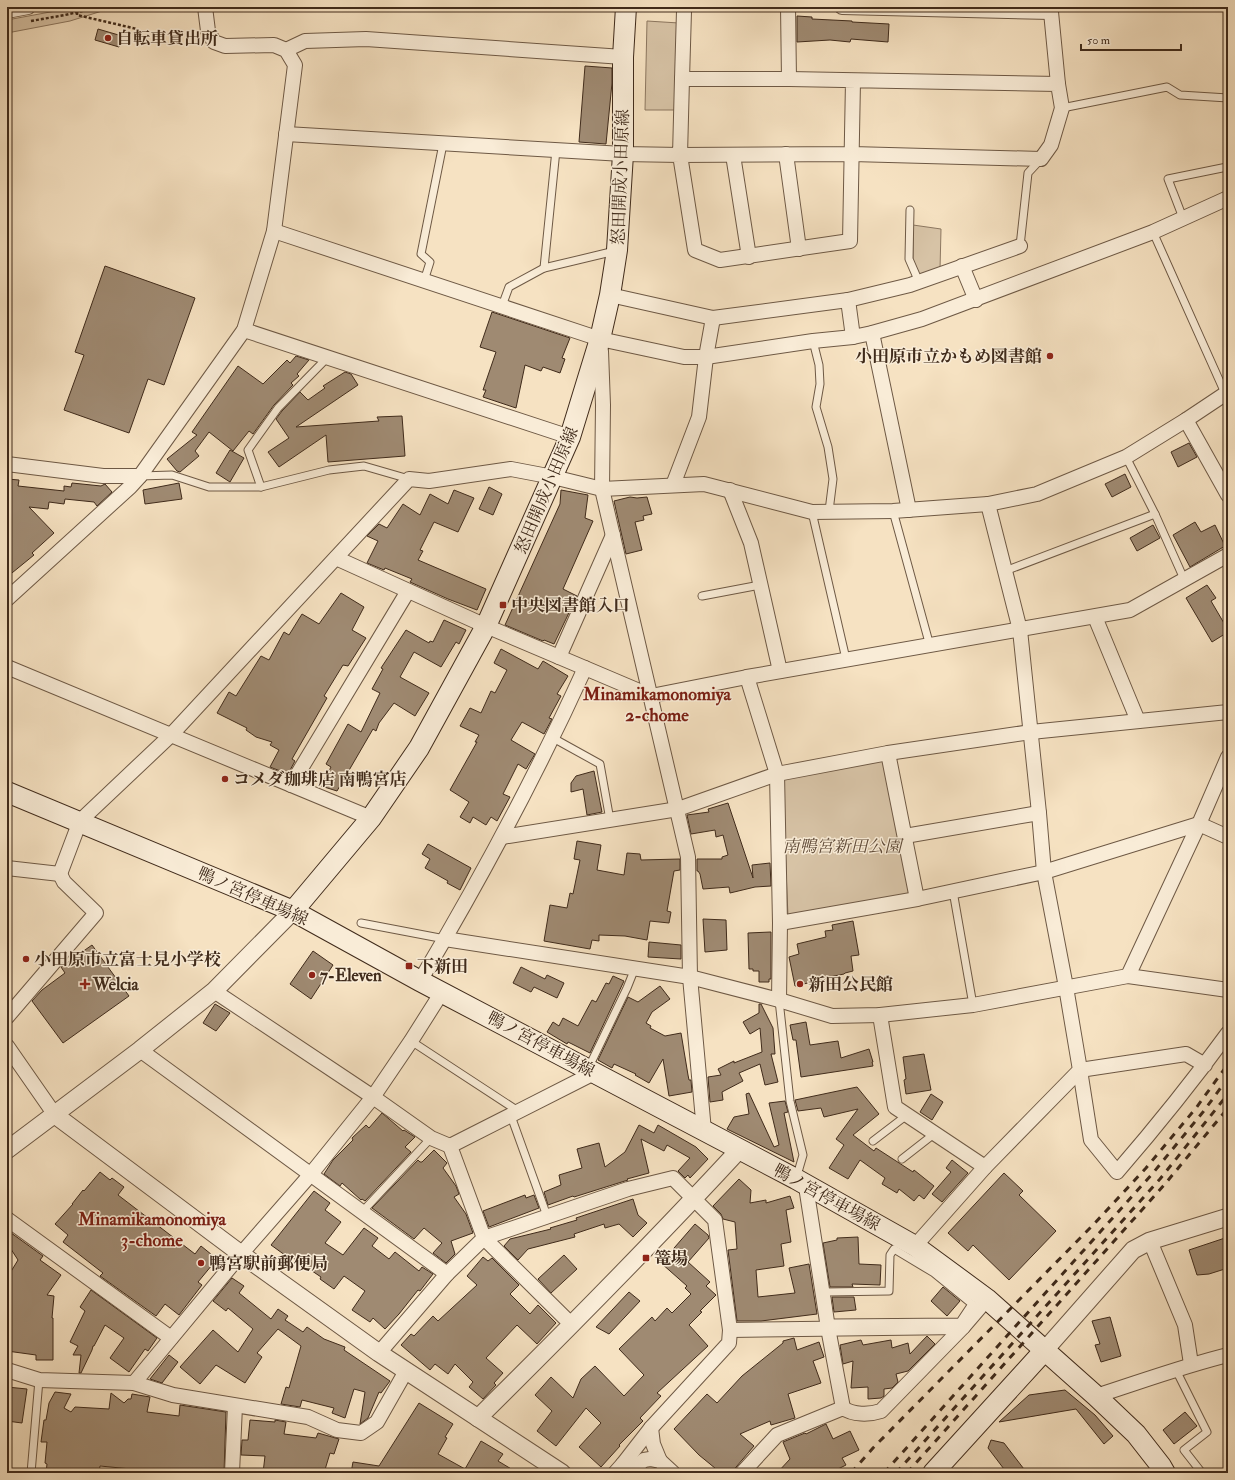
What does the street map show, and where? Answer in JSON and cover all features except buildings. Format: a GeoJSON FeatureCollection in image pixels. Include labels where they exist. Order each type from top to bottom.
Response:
{"type":"FeatureCollection","features":[{"type":"Feature","properties":{"kind":"main road","name":"怒田開成小田原線"},"geometry":{"type":"LineString","coordinates":[[293,911],[371,818],[419,748],[486,626],[570,437],[600,339],[610,295],[617,250],[623,154],[623,57],[626,7]]}},
{"type":"Feature","properties":{"kind":"main road","name":"鴨ノ宮停車場線"},"geometry":{"type":"LineString","coordinates":[[7,792],[293,911],[420,981],[804,1184],[915,1246],[987,1300],[1096,1396],[1136,1434],[1165,1473]]}},
{"type":"Feature","properties":{"kind":"main road"},"geometry":{"type":"LineString","coordinates":[[933,1473],[1044,1351]]}},
{"type":"Feature","properties":{"kind":"street"},"geometry":{"type":"LineString","coordinates":[[7,11],[28,7]]}},
{"type":"Feature","properties":{"kind":"street"},"geometry":{"type":"LineString","coordinates":[[7,599],[130,487],[140,476],[244,330],[274,231],[295,65],[286,50],[274,45],[225,46],[214,42],[208,31],[205,7]]}},
{"type":"Feature","properties":{"kind":"street"},"geometry":{"type":"LineString","coordinates":[[788,7],[789,79]]}},
{"type":"Feature","properties":{"kind":"street"},"geometry":{"type":"LineString","coordinates":[[286,134],[623,154],[680,155],[852,154],[1041,159],[1051,145],[1062,108],[1058,84],[1051,9],[842,7]]}},
{"type":"Feature","properties":{"kind":"street"},"geometry":{"type":"LineString","coordinates":[[684,11],[680,155],[695,250],[720,260],[749,257],[850,241],[853,81]]}},
{"type":"Feature","properties":{"kind":"street"},"geometry":{"type":"LineString","coordinates":[[286,50],[305,41],[366,39],[623,57]]}},
{"type":"Feature","properties":{"kind":"street"},"geometry":{"type":"LineString","coordinates":[[682,78],[1058,84]]}},
{"type":"Feature","properties":{"kind":"street"},"geometry":{"type":"LineString","coordinates":[[786,154],[799,248]]}},
{"type":"Feature","properties":{"kind":"street"},"geometry":{"type":"LineString","coordinates":[[733,155],[749,257]]}},
{"type":"Feature","properties":{"kind":"street"},"geometry":{"type":"LineString","coordinates":[[274,231],[600,339],[684,357],[706,357],[813,340],[853,337],[922,319],[976,300],[1153,232],[1228,198]]}},
{"type":"Feature","properties":{"kind":"street"},"geometry":{"type":"LineString","coordinates":[[610,295],[713,318],[848,300],[910,285],[1020,246]]}},
{"type":"Feature","properties":{"kind":"street"},"geometry":{"type":"LineString","coordinates":[[962,266],[976,300]]}},
{"type":"Feature","properties":{"kind":"street"},"geometry":{"type":"LineString","coordinates":[[848,300],[853,337]]}},
{"type":"Feature","properties":{"kind":"street"},"geometry":{"type":"LineString","coordinates":[[673,485],[699,417],[706,357],[713,318]]}},
{"type":"Feature","properties":{"kind":"street"},"geometry":{"type":"LineString","coordinates":[[244,330],[570,437]]}},
{"type":"Feature","properties":{"kind":"street"},"geometry":{"type":"LineString","coordinates":[[872,333],[908,510]]}},
{"type":"Feature","properties":{"kind":"street"},"geometry":{"type":"LineString","coordinates":[[600,339],[603,405],[602,489],[678,809],[688,858],[690,977],[704,1132]]}},
{"type":"Feature","properties":{"kind":"street"},"geometry":{"type":"LineString","coordinates":[[7,1017],[96,913],[64,882],[60,874],[80,822],[171,735],[409,479],[430,481],[511,469],[553,477],[602,489],[704,484],[812,512],[893,511],[988,504],[1037,494],[1126,457],[1186,420],[1226,392]]}},
{"type":"Feature","properties":{"kind":"street"},"geometry":{"type":"LineString","coordinates":[[1186,420],[1228,495]]}},
{"type":"Feature","properties":{"kind":"street"},"geometry":{"type":"LineString","coordinates":[[7,464],[104,476],[140,476]]}},
{"type":"Feature","properties":{"kind":"street"},"geometry":{"type":"LineString","coordinates":[[730,490],[751,543],[780,671]]}},
{"type":"Feature","properties":{"kind":"street"},"geometry":{"type":"LineString","coordinates":[[988,504],[1020,630],[1040,813],[1044,872],[1066,987],[1091,1140],[1117,1172],[1170,1110],[1228,1033]]}},
{"type":"Feature","properties":{"kind":"street"},"geometry":{"type":"LineString","coordinates":[[559,657],[613,535]]}},
{"type":"Feature","properties":{"kind":"street"},"geometry":{"type":"LineString","coordinates":[[336,558],[486,626],[651,696],[780,671],[1130,610],[1228,555]]}},
{"type":"Feature","properties":{"kind":"street"},"geometry":{"type":"LineString","coordinates":[[291,785],[408,591]]}},
{"type":"Feature","properties":{"kind":"street"},"geometry":{"type":"LineString","coordinates":[[1095,617],[1138,721]]}},
{"type":"Feature","properties":{"kind":"street"},"geometry":{"type":"LineString","coordinates":[[7,667],[371,818]]}},
{"type":"Feature","properties":{"kind":"street"},"geometry":{"type":"LineString","coordinates":[[420,981],[446,939],[502,837],[553,738],[585,668]]}},
{"type":"Feature","properties":{"kind":"street"},"geometry":{"type":"LineString","coordinates":[[747,677],[777,774],[780,923],[779,1000]]}},
{"type":"Feature","properties":{"kind":"street"},"geometry":{"type":"LineString","coordinates":[[502,837],[678,809],[777,774],[888,753],[1031,732],[1228,712]]}},
{"type":"Feature","properties":{"kind":"street"},"geometry":{"type":"LineString","coordinates":[[888,753],[917,899]]}},
{"type":"Feature","properties":{"kind":"street"},"geometry":{"type":"LineString","coordinates":[[1128,976],[1199,824],[1228,757]]}},
{"type":"Feature","properties":{"kind":"street"},"geometry":{"type":"LineString","coordinates":[[905,836],[1040,813]]}},
{"type":"Feature","properties":{"kind":"street"},"geometry":{"type":"LineString","coordinates":[[780,923],[917,899],[1044,872],[1199,824],[1228,837]]}},
{"type":"Feature","properties":{"kind":"street"},"geometry":{"type":"LineString","coordinates":[[7,868],[60,874]]}},
{"type":"Feature","properties":{"kind":"street"},"geometry":{"type":"LineString","coordinates":[[7,1150],[140,1050],[214,991],[293,911]]}},
{"type":"Feature","properties":{"kind":"street"},"geometry":{"type":"LineString","coordinates":[[446,939],[690,977],[779,1000],[832,1016],[880,1015],[974,1005],[1128,976],[1228,990]]}},
{"type":"Feature","properties":{"kind":"street"},"geometry":{"type":"LineString","coordinates":[[214,991],[374,1096],[431,1138],[450,1146],[484,1238],[572,1325]]}},
{"type":"Feature","properties":{"kind":"street"},"geometry":{"type":"LineString","coordinates":[[134,1383],[241,1254],[311,1174],[374,1096],[442,992]]}},
{"type":"Feature","properties":{"kind":"street"},"geometry":{"type":"LineString","coordinates":[[880,1015],[895,1108],[985,1167]]}},
{"type":"Feature","properties":{"kind":"street"},"geometry":{"type":"LineString","coordinates":[[7,1046],[55,1115],[241,1254],[379,1353],[562,1473]]}},
{"type":"Feature","properties":{"kind":"street"},"geometry":{"type":"LineString","coordinates":[[140,1050],[447,1274]]}},
{"type":"Feature","properties":{"kind":"street"},"geometry":{"type":"LineString","coordinates":[[915,1246],[985,1167],[1080,1070],[1186,1054],[1205,1065]]}},
{"type":"Feature","properties":{"kind":"street"},"geometry":{"type":"LineString","coordinates":[[450,1146],[515,1114],[591,1071]]}},
{"type":"Feature","properties":{"kind":"street"},"geometry":{"type":"LineString","coordinates":[[478,1418],[572,1325],[694,1200],[739,1150]]}},
{"type":"Feature","properties":{"kind":"street"},"geometry":{"type":"LineString","coordinates":[[379,1353],[447,1274],[484,1238],[628,1189],[673,1178],[715,1220],[730,1330],[729,1343],[651,1428],[631,1470]]}},
{"type":"Feature","properties":{"kind":"street"},"geometry":{"type":"LineString","coordinates":[[804,1184],[807,1194],[828,1328],[843,1408],[850,1413],[874,1414],[881,1411],[962,1324],[987,1300]]}},
{"type":"Feature","properties":{"kind":"street"},"geometry":{"type":"LineString","coordinates":[[1044,1351],[1133,1250],[1150,1241],[1228,1217]]}},
{"type":"Feature","properties":{"kind":"street"},"geometry":{"type":"LineString","coordinates":[[7,1219],[171,1338]]}},
{"type":"Feature","properties":{"kind":"street"},"geometry":{"type":"LineString","coordinates":[[1150,1241],[1184,1325],[1191,1364]]}},
{"type":"Feature","properties":{"kind":"street"},"geometry":{"type":"LineString","coordinates":[[730,1330],[962,1324]]}},
{"type":"Feature","properties":{"kind":"street"},"geometry":{"type":"LineString","coordinates":[[1096,1396],[1191,1364],[1228,1355]]}},
{"type":"Feature","properties":{"kind":"street"},"geometry":{"type":"LineString","coordinates":[[7,1370],[39,1380],[134,1383],[173,1395],[308,1417],[337,1430],[361,1433],[377,1422],[406,1371]]}},
{"type":"Feature","properties":{"kind":"street"},"geometry":{"type":"LineString","coordinates":[[232,1473],[235,1406]]}},
{"type":"Feature","properties":{"kind":"street"},"geometry":{"type":"LineString","coordinates":[[742,1473],[777,1435],[843,1408]]}},
{"type":"Feature","properties":{"kind":"street"},"geometry":{"type":"LineString","coordinates":[[651,1428],[653,1444],[660,1461],[672,1473]]}},
{"type":"Feature","properties":{"kind":"street"},"geometry":{"type":"LineString","coordinates":[[631,1470],[644,1460],[650,1459],[660,1461]]}},
{"type":"Feature","properties":{"kind":"lane"},"geometry":{"type":"LineString","coordinates":[[1062,108],[1167,87],[1180,95],[1228,98]]}},
{"type":"Feature","properties":{"kind":"lane"},"geometry":{"type":"LineString","coordinates":[[424,281],[430,262],[421,254],[443,144]]}},
{"type":"Feature","properties":{"kind":"lane"},"geometry":{"type":"LineString","coordinates":[[544,268],[556,150]]}},
{"type":"Feature","properties":{"kind":"lane"},"geometry":{"type":"LineString","coordinates":[[1020,246],[1028,173],[1041,159]]}},
{"type":"Feature","properties":{"kind":"lane"},"geometry":{"type":"LineString","coordinates":[[1183,218],[1168,179],[1227,167],[1228,163]]}},
{"type":"Feature","properties":{"kind":"lane"},"geometry":{"type":"LineString","coordinates":[[910,210],[909,259],[918,282]]}},
{"type":"Feature","properties":{"kind":"lane"},"geometry":{"type":"LineString","coordinates":[[1153,232],[1226,392]]}},
{"type":"Feature","properties":{"kind":"lane"},"geometry":{"type":"LineString","coordinates":[[502,306],[509,287],[544,268],[617,250]]}},
{"type":"Feature","properties":{"kind":"lane"},"geometry":{"type":"LineString","coordinates":[[813,340],[819,365],[820,384],[816,407],[828,447],[833,479],[829,511]]}},
{"type":"Feature","properties":{"kind":"lane"},"geometry":{"type":"LineString","coordinates":[[261,487],[248,450],[278,408],[327,358]]}},
{"type":"Feature","properties":{"kind":"lane"},"geometry":{"type":"LineString","coordinates":[[1126,457],[1155,514],[1184,579]]}},
{"type":"Feature","properties":{"kind":"lane"},"geometry":{"type":"LineString","coordinates":[[140,476],[172,475],[208,487],[261,487],[329,470],[364,466],[409,479]]}},
{"type":"Feature","properties":{"kind":"lane"},"geometry":{"type":"LineString","coordinates":[[893,511],[930,646]]}},
{"type":"Feature","properties":{"kind":"lane"},"geometry":{"type":"LineString","coordinates":[[812,512],[846,660]]}},
{"type":"Feature","properties":{"kind":"lane"},"geometry":{"type":"LineString","coordinates":[[1005,571],[1155,514]]}},
{"type":"Feature","properties":{"kind":"lane"},"geometry":{"type":"LineString","coordinates":[[702,596],[760,585]]}},
{"type":"Feature","properties":{"kind":"lane"},"geometry":{"type":"LineString","coordinates":[[553,738],[600,764],[610,820]]}},
{"type":"Feature","properties":{"kind":"lane"},"geometry":{"type":"LineString","coordinates":[[954,891],[974,1005]]}},
{"type":"Feature","properties":{"kind":"lane"},"geometry":{"type":"LineString","coordinates":[[361,923],[446,939]]}},
{"type":"Feature","properties":{"kind":"lane"},"geometry":{"type":"LineString","coordinates":[[591,1071],[635,968]]}},
{"type":"Feature","properties":{"kind":"lane"},"geometry":{"type":"LineString","coordinates":[[779,1000],[790,1101],[803,1155],[804,1184]]}},
{"type":"Feature","properties":{"kind":"lane"},"geometry":{"type":"LineString","coordinates":[[411,1041],[515,1114],[548,1216]]}},
{"type":"Feature","properties":{"kind":"lane"},"geometry":{"type":"LineString","coordinates":[[873,1140],[907,1115]]}},
{"type":"Feature","properties":{"kind":"lane"},"geometry":{"type":"LineString","coordinates":[[902,1158],[934,1134]]}},
{"type":"Feature","properties":{"kind":"lane"},"geometry":{"type":"LineString","coordinates":[[362,1212],[431,1138]]}},
{"type":"Feature","properties":{"kind":"lane"},"geometry":{"type":"LineString","coordinates":[[894,1249],[934,1272],[972,1304],[962,1324],[830,1323],[826,1292],[889,1291],[890,1255],[894,1249]]}},
{"type":"Feature","properties":{"kind":"lane"},"geometry":{"type":"LineString","coordinates":[[1176,1370],[1206,1432],[1184,1450],[1202,1473]]}},
{"type":"Feature","properties":{"kind":"lane"},"geometry":{"type":"LineString","coordinates":[[31,1473],[39,1380]]}},
{"type":"Feature","properties":{"kind":"path"},"geometry":{"type":"LineString","coordinates":[[29,22],[99,7]]}},
{"type":"Feature","properties":{"kind":"path"},"geometry":{"type":"LineString","coordinates":[[77,12],[77,15],[137,29]]}},
{"type":"Feature","properties":{"kind":"green space"},"geometry":{"type":"Polygon","coordinates":[[[77,7],[101,7],[102,11],[70,21],[7,33],[7,20],[77,7]]]}},
{"type":"Feature","properties":{"kind":"green space"},"geometry":{"type":"Polygon","coordinates":[[[647,21],[679,23],[679,110],[645,110],[647,21]]]}},
{"type":"Feature","properties":{"kind":"green space"},"geometry":{"type":"Polygon","coordinates":[[[913,225],[941,229],[940,270],[920,278],[913,259],[913,225]]]}},
{"type":"Feature","properties":{"kind":"green space","name":"南鴨宮新田公園"},"geometry":{"type":"Polygon","coordinates":[[[885,760],[910,895],[788,916],[782,779],[885,760]]]}},
{"type":"Feature","properties":{"kind":"railway"},"geometry":{"type":"LineString","coordinates":[[851,1473],[873,1448],[1094,1224],[1146,1168],[1196,1108],[1228,1064]]}},
{"type":"Feature","properties":{"kind":"railway"},"geometry":{"type":"LineString","coordinates":[[884,1473],[1153,1173],[1203,1112],[1228,1078]]}},
{"type":"Feature","properties":{"kind":"railway"},"geometry":{"type":"LineString","coordinates":[[896,1473],[1160,1179],[1228,1094]]}},
{"type":"Feature","properties":{"kind":"railway"},"geometry":{"type":"LineString","coordinates":[[907,1473],[1165,1184],[1228,1108]]}},
{"type":"Feature","properties":{"kind":"place","name":"自転車貸出所"},"geometry":{"type":"Point","coordinates":[108,38]}},
{"type":"Feature","properties":{"kind":"place","name":"小田原市立かもめ図書館"},"geometry":{"type":"Point","coordinates":[1050,356]}},
{"type":"Feature","properties":{"kind":"place","name":"中央図書館入口"},"geometry":{"type":"Point","coordinates":[503,605]}},
{"type":"Feature","properties":{"kind":"place","name":"コメダ珈琲店 南鴨宮店"},"geometry":{"type":"Point","coordinates":[225,779]}},
{"type":"Feature","properties":{"kind":"place","name":"小田原市立富士見小学校"},"geometry":{"type":"Point","coordinates":[26,959]}},
{"type":"Feature","properties":{"kind":"place","name":"下新田"},"geometry":{"type":"Point","coordinates":[409,966]}},
{"type":"Feature","properties":{"kind":"place","name":"7-Eleven"},"geometry":{"type":"Point","coordinates":[312,975]}},
{"type":"Feature","properties":{"kind":"place","name":"Welcia"},"geometry":{"type":"Point","coordinates":[85,984]}},
{"type":"Feature","properties":{"kind":"place","name":"新田公民館"},"geometry":{"type":"Point","coordinates":[800,984]}},
{"type":"Feature","properties":{"kind":"place","name":"篭場"},"geometry":{"type":"Point","coordinates":[646,1258]}},
{"type":"Feature","properties":{"kind":"place","name":"鴨宮駅前郵便局"},"geometry":{"type":"Point","coordinates":[201,1263]}},
{"type":"Feature","properties":{"kind":"district","name":"Minamikamonomiya 2-chome"},"geometry":{"type":"Point","coordinates":[657,704]}},
{"type":"Feature","properties":{"kind":"district","name":"Minamikamonomiya 3-chome"},"geometry":{"type":"Point","coordinates":[152,1229]}}]}
